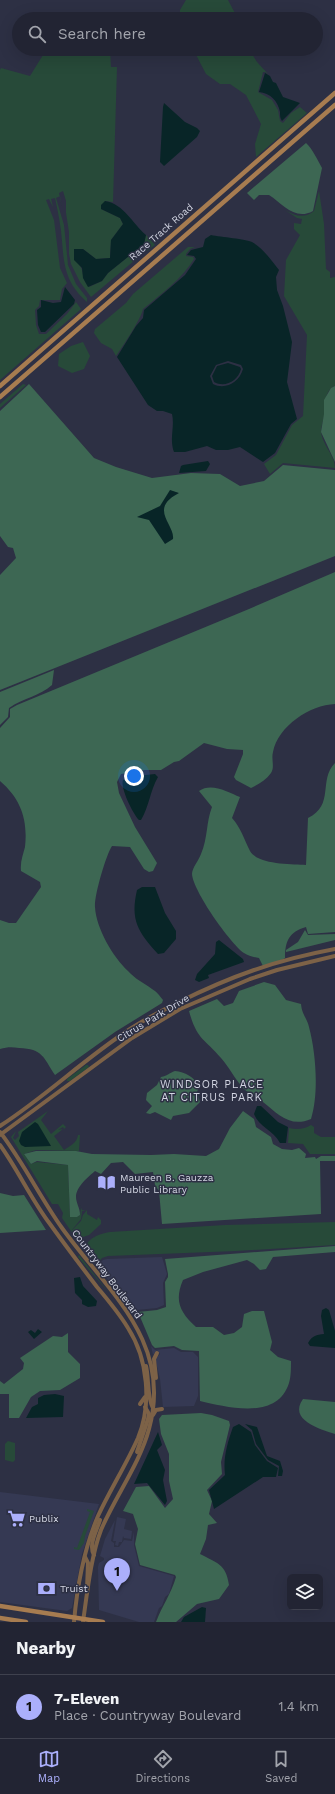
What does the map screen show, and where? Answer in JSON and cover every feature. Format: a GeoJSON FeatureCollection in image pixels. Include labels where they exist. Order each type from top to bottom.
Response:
{"type":"FeatureCollection","features":[{"type":"Feature","properties":{"kind":"main road","name":"Race Track Road"},"geometry":{"type":"LineString","coordinates":[[0,386],[335,93]]}},
{"type":"Feature","properties":{"kind":"main road","name":"Race Track Road"},"geometry":{"type":"LineString","coordinates":[[0,397],[335,105]]}},
{"type":"Feature","properties":{"kind":"main road"},"geometry":{"type":"LineString","coordinates":[[0,1606],[74,1620],[103,1622]]}},
{"type":"Feature","properties":{"kind":"main road"},"geometry":{"type":"LineString","coordinates":[[0,1618],[26,1622]]}},
{"type":"Feature","properties":{"kind":"street","name":"Citrus Park Drive"},"geometry":{"type":"LineString","coordinates":[[0,1126],[127,1031],[162,1010],[249,970],[284,960],[335,949]]}},
{"type":"Feature","properties":{"kind":"street","name":"Citrus Park Drive"},"geometry":{"type":"LineString","coordinates":[[1,1134],[132,1038],[180,1009],[250,979],[277,970],[335,956]]}},
{"type":"Feature","properties":{"kind":"street","name":"Countryway Boulevard"},"geometry":{"type":"LineString","coordinates":[[1,1134],[21,1161],[52,1213],[135,1323],[145,1342],[152,1367],[154,1393],[152,1417],[146,1438],[100,1532],[94,1555],[83,1620]]}},
{"type":"Feature","properties":{"kind":"street","name":"Countryway Boulevard"},"geometry":{"type":"LineString","coordinates":[[0,1145],[23,1179],[45,1217],[129,1328],[140,1351],[144,1366],[146,1395],[145,1407],[138,1437],[101,1511],[89,1540],[74,1620]]}},
{"type":"Feature","properties":{"kind":"street"},"geometry":{"type":"LineString","coordinates":[[45,1217],[52,1213]]}},
{"type":"Feature","properties":{"kind":"street"},"geometry":{"type":"LineString","coordinates":[[70,1252],[77,1247]]}},
{"type":"Feature","properties":{"kind":"street"},"geometry":{"type":"LineString","coordinates":[[111,1304],[118,1299]]}},
{"type":"Feature","properties":{"kind":"street"},"geometry":{"type":"LineString","coordinates":[[140,1351],[146,1366],[150,1400],[153,1408]]}},
{"type":"Feature","properties":{"kind":"street"},"geometry":{"type":"LineString","coordinates":[[154,1393],[156,1377],[154,1360],[157,1353]]}},
{"type":"Feature","properties":{"kind":"street"},"geometry":{"type":"LineString","coordinates":[[140,1404],[146,1395]]}},
{"type":"Feature","properties":{"kind":"street"},"geometry":{"type":"LineString","coordinates":[[132,1467],[148,1419],[148,1414],[145,1407]]}},
{"type":"Feature","properties":{"kind":"street"},"geometry":{"type":"LineString","coordinates":[[152,1417],[156,1410],[162,1409]]}},
{"type":"Feature","properties":{"kind":"street"},"geometry":{"type":"LineString","coordinates":[[94,1555],[92,1544],[100,1520],[101,1511],[105,1511],[107,1518]]}},
{"type":"Feature","properties":{"kind":"street"},"geometry":{"type":"LineString","coordinates":[[85,1557],[88,1563],[86,1579],[88,1593]]}},
{"type":"Feature","properties":{"kind":"shaded area"},"geometry":{"type":"Polygon","coordinates":[[[265,73],[270,76],[273,82],[276,83],[283,97],[300,103],[282,121],[279,108],[273,98],[267,94],[259,92],[265,73]]]}},
{"type":"Feature","properties":{"kind":"shaded area"},"geometry":{"type":"Polygon","coordinates":[[[164,103],[185,122],[200,131],[197,137],[164,166],[160,162],[164,103]]]}},
{"type":"Feature","properties":{"kind":"shaded area"},"geometry":{"type":"Polygon","coordinates":[[[105,201],[112,203],[123,210],[146,235],[144,244],[108,273],[102,281],[88,287],[83,278],[82,268],[74,260],[74,249],[83,249],[96,259],[110,258],[111,240],[123,224],[120,218],[101,209],[101,205],[105,201]]]}},
{"type":"Feature","properties":{"kind":"shaded area"},"geometry":{"type":"Polygon","coordinates":[[[211,235],[252,242],[270,258],[279,270],[276,277],[277,290],[283,306],[292,342],[287,382],[297,419],[291,424],[275,453],[263,462],[240,447],[228,450],[216,450],[207,446],[185,452],[174,452],[172,442],[172,414],[157,411],[148,405],[117,357],[136,326],[143,318],[144,310],[185,275],[196,259],[194,256],[187,255],[191,250],[203,247],[205,239],[211,235]],[[228,361],[216,365],[210,376],[213,384],[218,386],[227,386],[231,384],[241,374],[243,369],[241,365],[228,361]]]}},
{"type":"Feature","properties":{"kind":"shaded area"},"geometry":{"type":"Polygon","coordinates":[[[65,287],[75,300],[74,304],[45,332],[41,332],[38,325],[37,310],[41,307],[41,300],[53,303],[61,302],[65,287]]]}},
{"type":"Feature","properties":{"kind":"shaded area"},"geometry":{"type":"Polygon","coordinates":[[[228,363],[240,367],[241,369],[237,377],[227,384],[218,384],[214,382],[212,376],[217,366],[228,363]]]}},
{"type":"Feature","properties":{"kind":"shaded area"},"geometry":{"type":"Polygon","coordinates":[[[208,461],[210,464],[206,471],[179,473],[181,466],[183,465],[208,461]]]}},
{"type":"Feature","properties":{"kind":"shaded area"},"geometry":{"type":"Polygon","coordinates":[[[170,490],[179,493],[170,499],[165,505],[165,516],[173,533],[173,539],[165,544],[149,520],[137,517],[160,506],[170,490]]]}},
{"type":"Feature","properties":{"kind":"shaded area"},"geometry":{"type":"Polygon","coordinates":[[[155,774],[158,777],[144,815],[141,820],[139,820],[123,789],[123,780],[128,777],[155,774]]]}},
{"type":"Feature","properties":{"kind":"shaded area"},"geometry":{"type":"Polygon","coordinates":[[[142,887],[155,887],[165,913],[176,931],[176,939],[164,953],[158,954],[145,939],[137,925],[135,918],[135,900],[137,890],[142,887]]]}},
{"type":"Feature","properties":{"kind":"shaded area"},"geometry":{"type":"Polygon","coordinates":[[[219,940],[243,959],[244,962],[208,975],[209,978],[199,982],[195,980],[197,974],[215,954],[216,942],[219,940]]]}},
{"type":"Feature","properties":{"kind":"shaded area"},"geometry":{"type":"Polygon","coordinates":[[[257,1106],[261,1106],[278,1122],[288,1127],[286,1143],[280,1143],[274,1135],[259,1122],[254,1114],[257,1106]]]}},
{"type":"Feature","properties":{"kind":"shaded area"},"geometry":{"type":"Polygon","coordinates":[[[35,1122],[38,1124],[51,1146],[25,1147],[21,1145],[19,1141],[22,1132],[35,1122]]]}},
{"type":"Feature","properties":{"kind":"shaded area"},"geometry":{"type":"Polygon","coordinates":[[[162,1257],[167,1274],[163,1283],[164,1305],[157,1308],[137,1310],[138,1317],[97,1266],[103,1260],[107,1259],[162,1257]]]}},
{"type":"Feature","properties":{"kind":"shaded area"},"geometry":{"type":"Polygon","coordinates":[[[80,1277],[83,1286],[97,1301],[96,1306],[88,1307],[82,1304],[82,1300],[75,1293],[74,1278],[80,1277]]]}},
{"type":"Feature","properties":{"kind":"shaded area"},"geometry":{"type":"Polygon","coordinates":[[[326,1308],[329,1310],[335,1331],[335,1348],[310,1346],[308,1343],[313,1337],[324,1334],[321,1316],[322,1310],[326,1308]]]}},
{"type":"Feature","properties":{"kind":"shaded area"},"geometry":{"type":"Polygon","coordinates":[[[38,1329],[42,1332],[34,1339],[28,1332],[31,1330],[35,1333],[38,1329]]]}},
{"type":"Feature","properties":{"kind":"shaded area"},"geometry":{"type":"Polygon","coordinates":[[[151,1346],[155,1350],[174,1348],[181,1352],[193,1352],[198,1357],[198,1396],[194,1406],[163,1407],[160,1379],[156,1362],[156,1358],[160,1354],[157,1350],[153,1355],[151,1346]]]}},
{"type":"Feature","properties":{"kind":"shaded area"},"geometry":{"type":"Polygon","coordinates":[[[55,1394],[64,1396],[63,1417],[26,1418],[32,1407],[38,1404],[38,1398],[44,1395],[55,1394]]]}},
{"type":"Feature","properties":{"kind":"shaded area"},"geometry":{"type":"Polygon","coordinates":[[[239,1424],[251,1432],[255,1445],[267,1461],[278,1468],[276,1477],[263,1477],[214,1509],[209,1490],[225,1475],[227,1445],[233,1427],[239,1424]]]}},
{"type":"Feature","properties":{"kind":"shaded area"},"geometry":{"type":"Polygon","coordinates":[[[245,1424],[257,1427],[267,1456],[280,1461],[283,1471],[282,1476],[278,1476],[279,1466],[268,1460],[256,1444],[252,1430],[245,1424]]]}},
{"type":"Feature","properties":{"kind":"shaded area"},"geometry":{"type":"Polygon","coordinates":[[[158,1432],[162,1445],[157,1450],[165,1470],[163,1480],[167,1501],[165,1505],[147,1483],[134,1484],[158,1432]]]}},
{"type":"Feature","properties":{"kind":"shaded area"},"geometry":{"type":"Polygon","coordinates":[[[0,1492],[99,1504],[82,1554],[72,1608],[67,1611],[0,1602],[0,1492]]]}},
{"type":"Feature","properties":{"kind":"shaded area"},"geometry":{"type":"Polygon","coordinates":[[[117,1517],[126,1519],[124,1529],[132,1531],[131,1539],[124,1538],[123,1536],[122,1542],[119,1542],[118,1546],[115,1545],[116,1541],[113,1541],[117,1517]]]}},
{"type":"Feature","properties":{"kind":"shaded area"},"geometry":{"type":"Polygon","coordinates":[[[115,1520],[111,1541],[114,1543],[114,1547],[119,1547],[124,1540],[132,1541],[134,1532],[134,1545],[139,1566],[174,1576],[169,1594],[165,1597],[162,1606],[159,1608],[154,1622],[139,1622],[99,1610],[98,1567],[99,1563],[104,1560],[104,1558],[100,1556],[105,1539],[115,1520]]]}},
{"type":"Feature","properties":{"kind":"shaded area"},"geometry":{"type":"Polygon","coordinates":[[[202,1607],[206,1608],[205,1622],[181,1622],[184,1617],[202,1607]]]}},
{"type":"Feature","properties":{"kind":"green space"},"geometry":{"type":"Polygon","coordinates":[[[186,0],[228,0],[234,12],[180,12],[186,0]]]}},
{"type":"Feature","properties":{"kind":"green space"},"geometry":{"type":"Polygon","coordinates":[[[42,56],[110,56],[111,67],[117,67],[113,202],[105,201],[101,209],[120,218],[123,224],[111,240],[110,258],[96,259],[83,249],[79,264],[85,281],[89,287],[102,281],[108,273],[144,244],[146,235],[155,245],[91,297],[80,282],[71,264],[69,254],[69,232],[66,201],[63,191],[59,193],[60,196],[56,198],[64,225],[68,265],[76,284],[87,298],[87,302],[70,281],[67,274],[55,198],[51,199],[53,207],[49,199],[46,200],[54,220],[60,268],[67,283],[62,289],[60,300],[40,300],[39,306],[35,310],[36,325],[39,334],[46,334],[67,314],[76,302],[81,309],[0,380],[0,70],[1,68],[30,76],[42,56]]]}},
{"type":"Feature","properties":{"kind":"green space"},"geometry":{"type":"Polygon","coordinates":[[[197,56],[253,56],[268,74],[263,72],[258,92],[272,100],[278,110],[280,121],[283,123],[291,113],[300,107],[307,113],[256,157],[255,144],[261,124],[246,95],[230,84],[220,84],[206,74],[197,56]]]}},
{"type":"Feature","properties":{"kind":"green space"},"geometry":{"type":"Polygon","coordinates":[[[306,143],[313,151],[322,168],[313,211],[307,214],[295,213],[284,207],[269,195],[259,195],[254,200],[247,193],[306,143]]]}},
{"type":"Feature","properties":{"kind":"green space"},"geometry":{"type":"Polygon","coordinates":[[[319,191],[324,224],[326,269],[330,272],[330,278],[335,277],[335,386],[328,391],[321,431],[333,459],[335,468],[283,463],[270,474],[264,464],[276,455],[292,425],[303,416],[307,335],[284,296],[286,260],[300,235],[294,229],[294,223],[301,224],[302,219],[297,218],[285,210],[300,216],[310,214],[314,211],[319,191]]]}},
{"type":"Feature","properties":{"kind":"green space"},"geometry":{"type":"Polygon","coordinates":[[[188,247],[195,247],[190,249],[186,254],[186,256],[193,257],[194,259],[177,280],[143,309],[135,326],[116,356],[112,349],[101,343],[94,333],[95,329],[188,247]]]}},
{"type":"Feature","properties":{"kind":"green space"},"geometry":{"type":"Polygon","coordinates":[[[83,342],[90,356],[84,369],[72,373],[58,366],[59,354],[71,346],[83,342]]]}},
{"type":"Feature","properties":{"kind":"green space"},"geometry":{"type":"Polygon","coordinates":[[[23,384],[26,385],[0,408],[0,404],[23,384]]]}},
{"type":"Feature","properties":{"kind":"green space"},"geometry":{"type":"Polygon","coordinates":[[[29,384],[94,458],[116,467],[152,478],[191,473],[220,474],[240,486],[264,481],[283,465],[335,470],[335,556],[0,690],[0,575],[16,558],[13,548],[8,547],[0,536],[0,411],[29,384]]]}},
{"type":"Feature","properties":{"kind":"green space"},"geometry":{"type":"Polygon","coordinates":[[[335,386],[335,462],[321,432],[324,414],[324,400],[331,388],[335,386]]]}},
{"type":"Feature","properties":{"kind":"green space"},"geometry":{"type":"Polygon","coordinates":[[[335,572],[335,704],[315,708],[296,719],[288,726],[276,743],[273,755],[272,771],[267,778],[251,788],[236,780],[234,777],[243,754],[243,750],[227,749],[204,743],[179,761],[174,762],[161,770],[145,770],[121,774],[117,782],[119,793],[135,827],[157,863],[153,871],[149,872],[144,869],[130,847],[112,846],[98,885],[95,902],[96,915],[98,924],[106,942],[122,965],[156,992],[163,1000],[162,1003],[115,1032],[55,1075],[45,1059],[38,1052],[14,1047],[0,1049],[0,920],[9,923],[16,923],[41,887],[40,882],[21,871],[21,862],[26,837],[24,819],[22,811],[13,795],[0,781],[0,728],[10,717],[10,709],[335,572]]]}},
{"type":"Feature","properties":{"kind":"green space"},"geometry":{"type":"Polygon","coordinates":[[[54,670],[52,685],[42,692],[9,708],[8,717],[0,725],[0,692],[54,670]]]}},
{"type":"Feature","properties":{"kind":"green space"},"geometry":{"type":"Polygon","coordinates":[[[335,763],[335,932],[308,934],[306,927],[300,929],[289,938],[285,958],[263,966],[259,958],[249,956],[244,953],[230,939],[205,904],[194,882],[192,872],[203,848],[212,807],[199,791],[209,787],[220,789],[240,797],[232,818],[254,856],[276,863],[306,865],[308,818],[316,813],[321,806],[324,799],[327,777],[335,763]]]}},
{"type":"Feature","properties":{"kind":"green space"},"geometry":{"type":"Polygon","coordinates":[[[305,930],[308,935],[335,934],[335,940],[286,952],[286,950],[298,942],[305,930]]]}},
{"type":"Feature","properties":{"kind":"green space"},"geometry":{"type":"Polygon","coordinates":[[[264,982],[275,985],[286,1000],[301,1004],[302,1011],[308,1024],[316,1073],[315,1098],[311,1119],[297,1122],[291,1121],[279,1115],[261,1100],[247,1092],[215,1051],[198,1033],[192,1021],[189,1011],[217,999],[224,1006],[233,1003],[239,991],[264,982]]]}},
{"type":"Feature","properties":{"kind":"green space"},"geometry":{"type":"Polygon","coordinates":[[[86,1065],[89,1067],[70,1081],[67,1081],[67,1079],[86,1065]]]}},
{"type":"Feature","properties":{"kind":"green space"},"geometry":{"type":"Polygon","coordinates":[[[175,1071],[182,1072],[195,1080],[199,1086],[197,1092],[200,1102],[189,1113],[173,1116],[171,1120],[155,1112],[150,1114],[146,1113],[152,1106],[146,1100],[147,1093],[157,1085],[161,1077],[175,1071]]]}},
{"type":"Feature","properties":{"kind":"green space"},"geometry":{"type":"Polygon","coordinates":[[[48,1111],[41,1120],[51,1134],[63,1124],[66,1127],[58,1130],[63,1129],[54,1136],[64,1150],[73,1144],[78,1135],[80,1135],[79,1151],[36,1150],[24,1154],[31,1164],[37,1162],[68,1165],[70,1217],[77,1217],[80,1215],[81,1208],[79,1203],[82,1210],[86,1210],[82,1211],[81,1219],[71,1231],[62,1218],[63,1213],[58,1204],[52,1204],[11,1137],[16,1131],[13,1138],[15,1140],[19,1136],[18,1132],[48,1111]]]}},
{"type":"Feature","properties":{"kind":"green space"},"geometry":{"type":"Polygon","coordinates":[[[243,1111],[254,1119],[256,1127],[271,1137],[273,1144],[282,1149],[292,1150],[299,1148],[306,1154],[305,1158],[315,1157],[316,1159],[321,1156],[335,1156],[335,1161],[320,1161],[321,1214],[162,1224],[159,1191],[155,1185],[153,1172],[135,1174],[123,1162],[111,1163],[101,1174],[95,1171],[86,1179],[80,1186],[76,1197],[80,1215],[77,1217],[70,1217],[68,1165],[37,1161],[31,1164],[24,1154],[36,1151],[76,1151],[92,1154],[174,1154],[206,1156],[219,1149],[230,1128],[243,1111]]]}},
{"type":"Feature","properties":{"kind":"green space"},"geometry":{"type":"Polygon","coordinates":[[[311,1125],[314,1127],[314,1133],[321,1137],[335,1137],[335,1154],[310,1154],[303,1144],[288,1143],[289,1128],[301,1129],[311,1125]]]}},
{"type":"Feature","properties":{"kind":"green space"},"geometry":{"type":"Polygon","coordinates":[[[0,1193],[13,1196],[24,1195],[46,1230],[0,1233],[0,1193]]]}},
{"type":"Feature","properties":{"kind":"green space"},"geometry":{"type":"Polygon","coordinates":[[[87,1210],[87,1214],[97,1220],[98,1217],[101,1220],[101,1224],[89,1235],[77,1239],[71,1231],[81,1221],[87,1210]]]}},
{"type":"Feature","properties":{"kind":"green space"},"geometry":{"type":"Polygon","coordinates":[[[335,1222],[335,1245],[236,1251],[108,1256],[102,1258],[97,1264],[85,1248],[89,1241],[98,1235],[110,1232],[225,1225],[335,1222]]]}},
{"type":"Feature","properties":{"kind":"green space"},"geometry":{"type":"Polygon","coordinates":[[[335,1246],[335,1252],[273,1257],[266,1269],[260,1270],[247,1260],[203,1272],[183,1280],[180,1287],[179,1300],[182,1311],[196,1327],[213,1327],[224,1335],[234,1333],[242,1327],[244,1314],[252,1311],[264,1311],[272,1342],[270,1350],[278,1357],[291,1361],[291,1375],[289,1383],[283,1395],[274,1403],[263,1407],[237,1408],[200,1401],[199,1351],[182,1350],[174,1346],[155,1348],[152,1345],[138,1312],[157,1310],[166,1307],[165,1282],[168,1274],[165,1259],[335,1246]]]}},
{"type":"Feature","properties":{"kind":"green space"},"geometry":{"type":"Polygon","coordinates":[[[79,1255],[109,1293],[78,1257],[79,1255]]]}},
{"type":"Feature","properties":{"kind":"green space"},"geometry":{"type":"Polygon","coordinates":[[[68,1333],[68,1352],[80,1364],[80,1378],[60,1390],[40,1391],[31,1397],[19,1418],[9,1418],[9,1394],[0,1394],[0,1381],[4,1384],[23,1369],[24,1363],[20,1358],[53,1336],[62,1337],[68,1333]]]}},
{"type":"Feature","properties":{"kind":"green space"},"geometry":{"type":"Polygon","coordinates":[[[303,1399],[335,1402],[335,1434],[314,1426],[303,1418],[300,1413],[299,1406],[303,1399]]]}},
{"type":"Feature","properties":{"kind":"green space"},"geometry":{"type":"Polygon","coordinates":[[[201,1413],[229,1421],[230,1425],[221,1462],[222,1474],[207,1490],[212,1501],[209,1514],[217,1523],[208,1525],[206,1539],[200,1554],[216,1562],[223,1568],[228,1578],[229,1585],[219,1599],[197,1604],[176,1622],[156,1622],[172,1589],[176,1577],[175,1575],[140,1565],[135,1544],[138,1529],[133,1514],[123,1511],[136,1487],[149,1486],[165,1508],[173,1499],[169,1481],[169,1454],[161,1434],[159,1419],[162,1415],[201,1413]]]}},
{"type":"Feature","properties":{"kind":"green space"},"geometry":{"type":"Polygon","coordinates":[[[8,1441],[15,1443],[15,1460],[13,1462],[5,1460],[5,1444],[8,1441]]]}},
{"type":"Feature","properties":{"kind":"green space"},"geometry":{"type":"Polygon","coordinates":[[[87,1509],[94,1511],[84,1543],[79,1550],[74,1549],[74,1547],[77,1548],[90,1512],[87,1511],[87,1509]]]}},
{"type":"Feature","properties":{"kind":"place","name":"Maureen B. Gauzza Public Library"},"geometry":{"type":"Point","coordinates":[107,1183]}},
{"type":"Feature","properties":{"kind":"place","name":"Publix"},"geometry":{"type":"Point","coordinates":[16,1518]}},
{"type":"Feature","properties":{"kind":"place","name":"Truist"},"geometry":{"type":"Point","coordinates":[47,1588]}},
{"type":"Feature","properties":{"kind":"place","name":"7-Eleven"},"geometry":{"type":"Point","coordinates":[117,1591]}},
{"type":"Feature","properties":{"kind":"district","name":"WINDSOR PLACE AT CITRUS PARK"},"geometry":{"type":"Point","coordinates":[212,1090]}}]}
